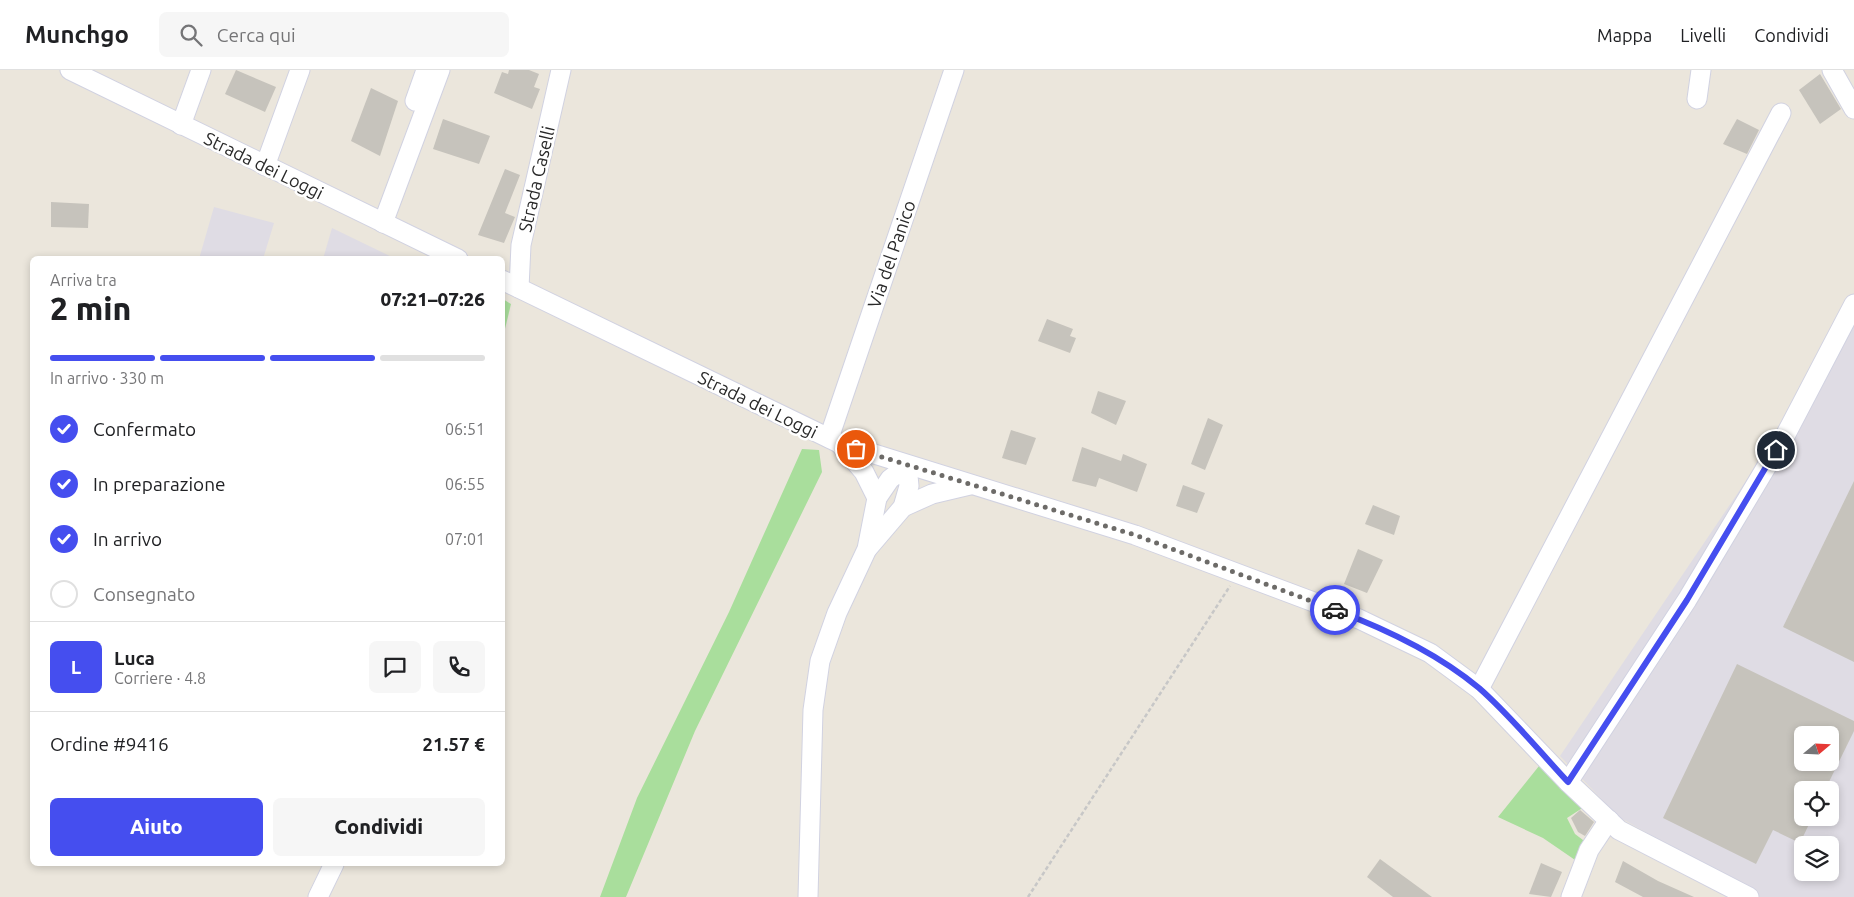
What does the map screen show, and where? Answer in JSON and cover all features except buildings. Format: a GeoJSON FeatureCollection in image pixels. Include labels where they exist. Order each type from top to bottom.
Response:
{"type":"FeatureCollection","features":[{"type":"Feature","properties":{"kind":"street","name":"Strada dei Loggi"},"geometry":{"type":"LineString","coordinates":[[70,70],[452,256]]}},
{"type":"Feature","properties":{"kind":"street"},"geometry":{"type":"LineString","coordinates":[[181,125],[201,70]]}},
{"type":"Feature","properties":{"kind":"street"},"geometry":{"type":"LineString","coordinates":[[265,166],[300,70]]}},
{"type":"Feature","properties":{"kind":"street"},"geometry":{"type":"LineString","coordinates":[[377,220],[426,70]]}},
{"type":"Feature","properties":{"kind":"street"},"geometry":{"type":"LineString","coordinates":[[377,220],[440,70]]}},
{"type":"Feature","properties":{"kind":"street","name":"Strada Caselli"},"geometry":{"type":"LineString","coordinates":[[511,284],[522,245],[561,70]]}},
{"type":"Feature","properties":{"kind":"street","name":"Via del Panico"},"geometry":{"type":"LineString","coordinates":[[834,441],[954,70]]}},
{"type":"Feature","properties":{"kind":"street"},"geometry":{"type":"LineString","coordinates":[[1696,99],[1702,70]]}},
{"type":"Feature","properties":{"kind":"street"},"geometry":{"type":"LineString","coordinates":[[1832,70],[1854,109]]}},
{"type":"Feature","properties":{"kind":"street"},"geometry":{"type":"LineString","coordinates":[[1479,688],[1781,113]]}},
{"type":"Feature","properties":{"kind":"street","name":"Strada dei Loggi"},"geometry":{"type":"LineString","coordinates":[[511,284],[834,441],[907,466],[1135,535],[1359,618],[1430,653],[1479,688],[1568,782],[1618,830],[1749,897]]}},
{"type":"Feature","properties":{"kind":"street"},"geometry":{"type":"LineString","coordinates":[[1568,782],[1687,600],[1786,434],[1852,313]]}},
{"type":"Feature","properties":{"kind":"street"},"geometry":{"type":"LineString","coordinates":[[834,441],[864,472],[877,498]]}},
{"type":"Feature","properties":{"kind":"street"},"geometry":{"type":"LineString","coordinates":[[808,897],[813,710],[820,661],[837,613],[867,549],[877,498],[890,479],[907,466]]}},
{"type":"Feature","properties":{"kind":"street"},"geometry":{"type":"LineString","coordinates":[[867,549],[902,507],[909,486],[907,466]]}},
{"type":"Feature","properties":{"kind":"street"},"geometry":{"type":"LineString","coordinates":[[902,507],[932,494],[970,485]]}},
{"type":"Feature","properties":{"kind":"street"},"geometry":{"type":"LineString","coordinates":[[1571,897],[1589,850],[1609,820]]}},
{"type":"Feature","properties":{"kind":"street"},"geometry":{"type":"LineString","coordinates":[[318,897],[333,866]]}},
{"type":"Feature","properties":{"kind":"path"},"geometry":{"type":"LineString","coordinates":[[1028,897],[1228,590],[1234,572]]}},
{"type":"Feature","properties":{"kind":"shaded area"},"geometry":{"type":"Polygon","coordinates":[[[214,207],[274,223],[264,256],[200,256],[214,207]]]}},
{"type":"Feature","properties":{"kind":"shaded area"},"geometry":{"type":"Polygon","coordinates":[[[332,228],[390,256],[324,256],[332,228]]]}},
{"type":"Feature","properties":{"kind":"shaded area"},"geometry":{"type":"Polygon","coordinates":[[[1854,321],[1854,897],[1760,897],[1619,817],[1560,756],[1854,321]]]}},
{"type":"Feature","properties":{"kind":"green space"},"geometry":{"type":"Polygon","coordinates":[[[505,300],[511,304],[505,329],[505,300]]]}},
{"type":"Feature","properties":{"kind":"green space"},"geometry":{"type":"Polygon","coordinates":[[[802,449],[819,450],[822,472],[695,731],[626,897],[600,897],[637,798],[729,612],[802,449]]]}},
{"type":"Feature","properties":{"kind":"green space"},"geometry":{"type":"Polygon","coordinates":[[[1543,761],[1584,807],[1567,818],[1575,834],[1587,843],[1578,862],[1543,838],[1498,817],[1543,761]]]}},
{"type":"Feature","properties":{"kind":"way so far"},"geometry":{"type":"LineString","coordinates":[[856,449],[1135,535],[1335,610]]}},
{"type":"Feature","properties":{"kind":"route"},"geometry":{"type":"LineString","coordinates":[[1335,610],[1359,618],[1430,653],[1479,688],[1568,782],[1687,600],[1776,450]]}}]}
